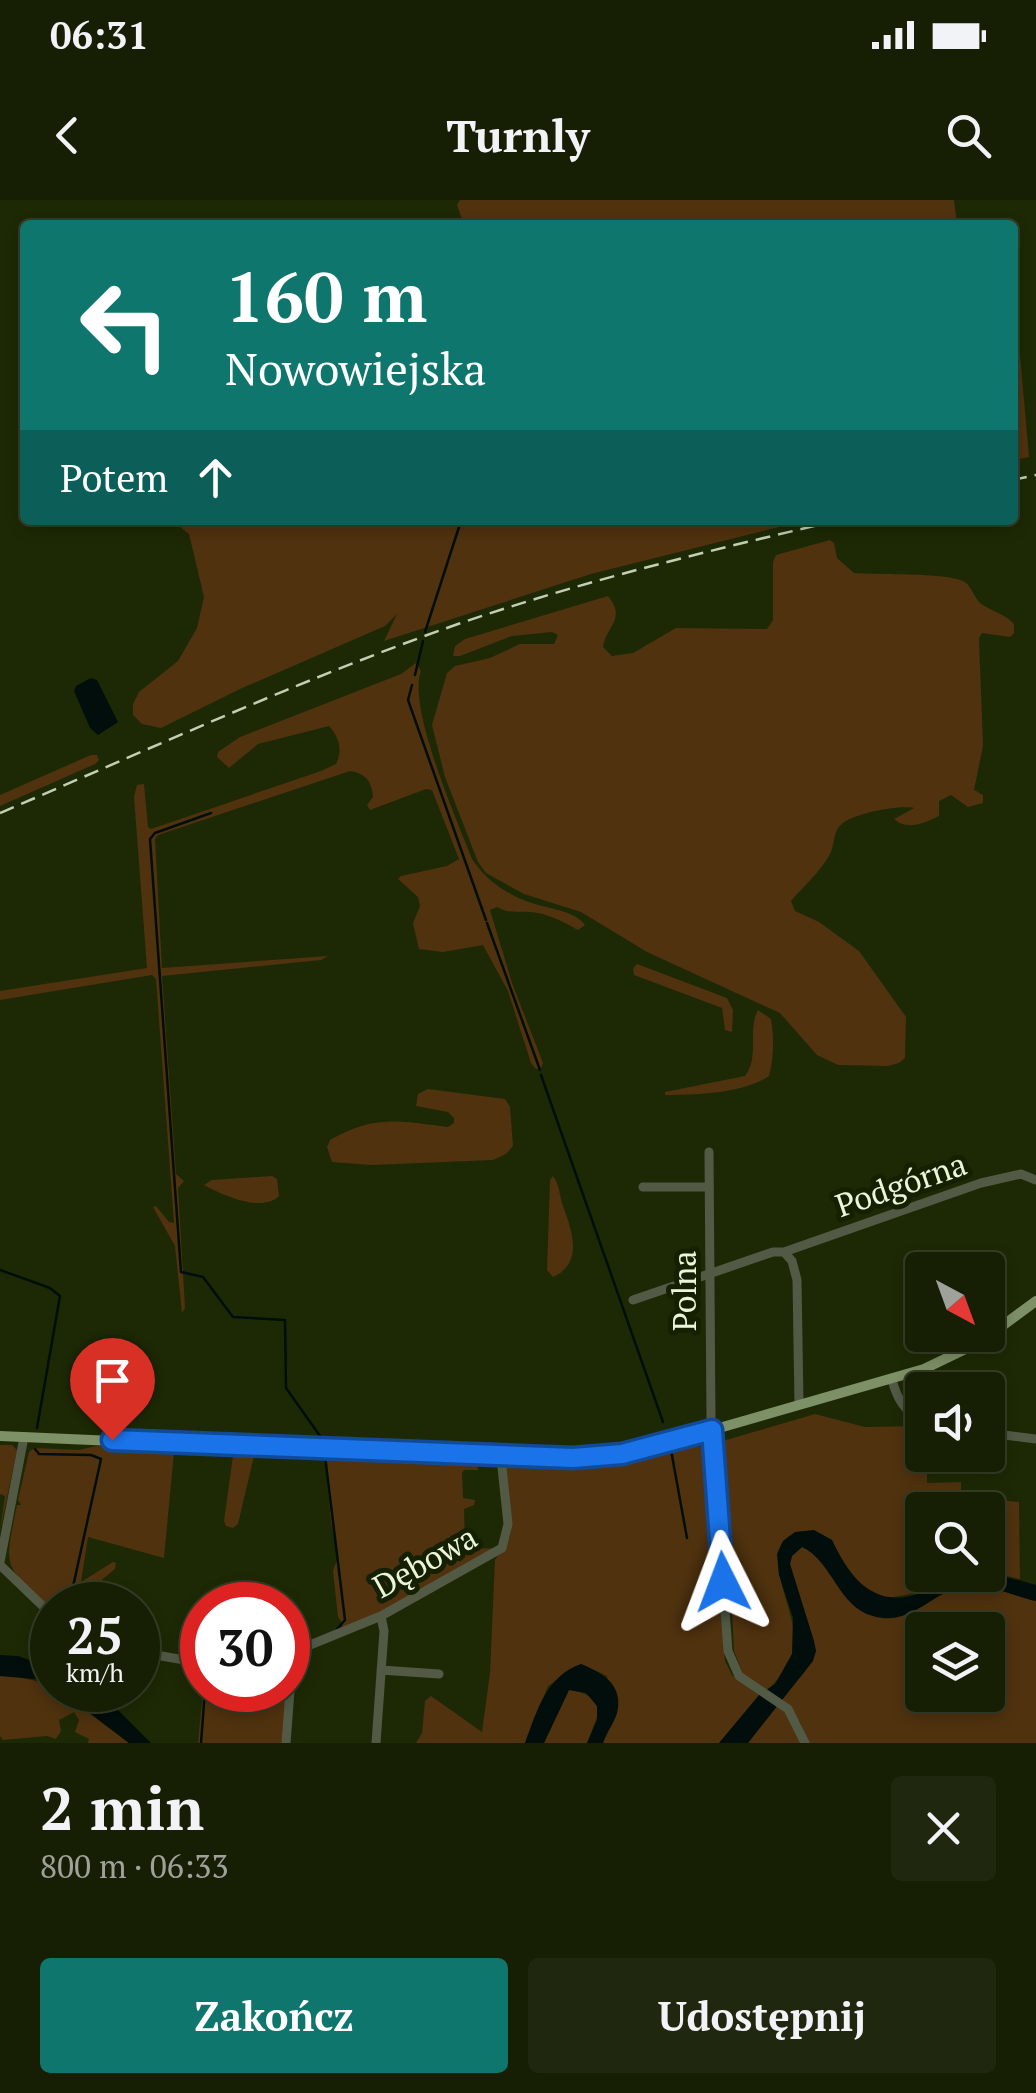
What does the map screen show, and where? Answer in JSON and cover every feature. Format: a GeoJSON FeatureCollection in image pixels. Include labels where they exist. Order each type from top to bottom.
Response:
{"type":"FeatureCollection","features":[{"type":"Feature","properties":{"kind":"main road"},"geometry":{"type":"LineString","coordinates":[[0,1436],[500,1458],[599,1457],[892,1380],[952,1358],[1036,1301]]}},
{"type":"Feature","properties":{"kind":"street","name":"Polna"},"geometry":{"type":"LineString","coordinates":[[709,1152],[712,1430],[728,1651],[739,1676],[780,1702],[794,1716],[805,1743]]}},
{"type":"Feature","properties":{"kind":"street","name":"Podgórna"},"geometry":{"type":"LineString","coordinates":[[633,1300],[981,1183],[1020,1174],[1036,1180]]}},
{"type":"Feature","properties":{"kind":"street"},"geometry":{"type":"LineString","coordinates":[[643,1188],[709,1187]]}},
{"type":"Feature","properties":{"kind":"street"},"geometry":{"type":"LineString","coordinates":[[784,1252],[792,1261],[797,1280],[799,1404]]}},
{"type":"Feature","properties":{"kind":"street"},"geometry":{"type":"LineString","coordinates":[[892,1380],[896,1396],[905,1408]]}},
{"type":"Feature","properties":{"kind":"street"},"geometry":{"type":"LineString","coordinates":[[1005,1435],[1036,1439]]}},
{"type":"Feature","properties":{"kind":"street"},"geometry":{"type":"LineString","coordinates":[[24,1437],[0,1564],[30,1593]]}},
{"type":"Feature","properties":{"kind":"street","name":"Dębowa"},"geometry":{"type":"LineString","coordinates":[[310,1645],[381,1616],[502,1548],[508,1524],[500,1458]]}},
{"type":"Feature","properties":{"kind":"street"},"geometry":{"type":"LineString","coordinates":[[376,1743],[384,1630],[381,1616]]}},
{"type":"Feature","properties":{"kind":"street"},"geometry":{"type":"LineString","coordinates":[[381,1670],[439,1674]]}},
{"type":"Feature","properties":{"kind":"street"},"geometry":{"type":"LineString","coordinates":[[286,1743],[287,1712]]}},
{"type":"Feature","properties":{"kind":"shaded area"},"geometry":{"type":"Polygon","coordinates":[[[460,200],[954,200],[956,220],[462,220],[457,205],[460,200]]]}},
{"type":"Feature","properties":{"kind":"shaded area"},"geometry":{"type":"Polygon","coordinates":[[[1018,332],[1029,457],[1018,459],[1018,332]]]}},
{"type":"Feature","properties":{"kind":"shaded area"},"geometry":{"type":"Polygon","coordinates":[[[177,525],[787,525],[591,574],[384,641],[397,614],[385,626],[161,728],[142,724],[133,715],[133,704],[139,692],[178,661],[197,628],[204,597],[189,534],[177,525]]]}},
{"type":"Feature","properties":{"kind":"shaded area"},"geometry":{"type":"Polygon","coordinates":[[[830,540],[837,558],[854,573],[959,579],[980,603],[1014,624],[1010,637],[982,633],[979,638],[983,746],[974,790],[983,795],[983,803],[968,807],[951,795],[939,801],[939,816],[916,825],[894,819],[914,808],[907,807],[849,819],[837,829],[823,865],[791,901],[795,911],[819,922],[859,951],[906,1017],[905,1058],[888,1066],[838,1065],[817,1055],[780,1013],[647,952],[581,912],[524,894],[486,873],[478,862],[445,777],[432,725],[447,673],[455,666],[490,658],[520,644],[554,644],[558,635],[552,632],[512,636],[453,656],[455,646],[465,639],[608,596],[616,617],[603,647],[612,656],[633,653],[676,628],[767,629],[773,620],[776,555],[830,540]]]}},
{"type":"Feature","properties":{"kind":"shaded area"},"geometry":{"type":"Polygon","coordinates":[[[416,663],[421,671],[421,710],[427,736],[472,859],[507,892],[569,914],[585,925],[578,930],[543,914],[497,907],[490,910],[512,983],[543,1063],[536,1069],[531,1063],[508,991],[483,945],[443,952],[419,949],[413,923],[420,906],[418,897],[398,879],[459,859],[432,790],[370,810],[367,805],[373,797],[369,782],[350,771],[158,835],[155,839],[162,968],[328,956],[321,960],[162,976],[176,1174],[184,1181],[178,1188],[185,1308],[182,1313],[175,1246],[153,1207],[174,1223],[156,979],[152,975],[0,1000],[0,991],[147,968],[134,797],[137,785],[144,784],[151,829],[321,771],[336,764],[339,754],[337,739],[329,726],[258,744],[229,768],[217,757],[218,752],[240,737],[401,674],[416,663]]]}},
{"type":"Feature","properties":{"kind":"shaded area"},"geometry":{"type":"Polygon","coordinates":[[[91,678],[97,680],[118,722],[98,735],[90,728],[74,691],[91,678]]]}},
{"type":"Feature","properties":{"kind":"shaded area"},"geometry":{"type":"Polygon","coordinates":[[[97,755],[99,760],[95,764],[0,806],[0,795],[97,755]]]}},
{"type":"Feature","properties":{"kind":"shaded area"},"geometry":{"type":"Polygon","coordinates":[[[637,964],[727,998],[733,1010],[732,1032],[725,1030],[722,1008],[634,975],[637,964]]]}},
{"type":"Feature","properties":{"kind":"shaded area"},"geometry":{"type":"Polygon","coordinates":[[[758,1010],[771,1019],[773,1048],[769,1076],[733,1090],[665,1095],[745,1076],[752,1060],[753,1026],[758,1010]]]}},
{"type":"Feature","properties":{"kind":"shaded area"},"geometry":{"type":"Polygon","coordinates":[[[428,1089],[505,1099],[510,1107],[513,1146],[493,1160],[371,1165],[332,1162],[327,1147],[330,1140],[360,1126],[402,1122],[448,1127],[454,1123],[448,1112],[416,1106],[418,1094],[428,1089]]]}},
{"type":"Feature","properties":{"kind":"shaded area"},"geometry":{"type":"Polygon","coordinates":[[[272,1176],[277,1179],[279,1196],[263,1203],[242,1201],[204,1185],[212,1180],[272,1176]]]}},
{"type":"Feature","properties":{"kind":"shaded area"},"geometry":{"type":"Polygon","coordinates":[[[553,1176],[573,1246],[569,1264],[553,1277],[547,1270],[553,1176]]]}},
{"type":"Feature","properties":{"kind":"shaded area"},"geometry":{"type":"Polygon","coordinates":[[[815,1414],[865,1427],[905,1426],[905,1472],[927,1472],[927,1483],[961,1482],[961,1490],[978,1492],[905,1492],[905,1592],[923,1592],[886,1598],[862,1586],[841,1563],[832,1540],[810,1531],[788,1537],[780,1547],[778,1559],[792,1623],[793,1651],[783,1672],[767,1690],[743,1674],[734,1651],[721,1446],[726,1440],[815,1414]]]}},
{"type":"Feature","properties":{"kind":"shaded area"},"geometry":{"type":"Polygon","coordinates":[[[0,1445],[12,1445],[17,1450],[0,1531],[5,1496],[0,1494],[0,1445]]]}},
{"type":"Feature","properties":{"kind":"shaded area"},"geometry":{"type":"Polygon","coordinates":[[[96,1446],[201,1451],[174,1452],[164,1558],[88,1537],[81,1582],[30,1582],[30,1590],[11,1566],[9,1556],[29,1452],[34,1448],[79,1450],[96,1446]]]}},
{"type":"Feature","properties":{"kind":"shaded area"},"geometry":{"type":"Polygon","coordinates":[[[702,1447],[708,1459],[725,1661],[732,1675],[759,1695],[719,1743],[603,1743],[613,1722],[607,1676],[581,1664],[548,1686],[525,1743],[416,1743],[422,1733],[425,1701],[431,1696],[482,1732],[490,1673],[495,1560],[510,1536],[505,1468],[618,1464],[702,1447]]]}},
{"type":"Feature","properties":{"kind":"shaded area"},"geometry":{"type":"Polygon","coordinates":[[[206,1451],[264,1453],[254,1456],[238,1524],[233,1528],[224,1521],[233,1456],[206,1451]]]}},
{"type":"Feature","properties":{"kind":"shaded area"},"geometry":{"type":"Polygon","coordinates":[[[301,1455],[477,1464],[478,1470],[462,1473],[463,1498],[475,1500],[474,1505],[464,1509],[465,1549],[499,1548],[390,1608],[341,1629],[333,1571],[338,1557],[325,1459],[301,1455]]]}},
{"type":"Feature","properties":{"kind":"shaded area"},"geometry":{"type":"Polygon","coordinates":[[[1005,1501],[1019,1502],[1020,1579],[1005,1576],[1005,1501]]]}},
{"type":"Feature","properties":{"kind":"shaded area"},"geometry":{"type":"Polygon","coordinates":[[[814,1530],[832,1540],[856,1578],[877,1594],[904,1597],[947,1592],[905,1615],[873,1616],[851,1603],[821,1562],[802,1547],[790,1564],[814,1641],[813,1661],[748,1743],[719,1743],[759,1695],[775,1684],[792,1654],[793,1618],[779,1575],[777,1554],[783,1541],[795,1532],[814,1530]]]}},
{"type":"Feature","properties":{"kind":"shaded area"},"geometry":{"type":"Polygon","coordinates":[[[802,1547],[819,1560],[848,1598],[866,1613],[880,1618],[905,1614],[905,1712],[1005,1712],[1005,1612],[910,1612],[947,1592],[1004,1592],[1036,1601],[1036,1743],[808,1743],[800,1722],[780,1699],[804,1673],[816,1651],[790,1564],[802,1547]]]}},
{"type":"Feature","properties":{"kind":"shaded area"},"geometry":{"type":"Polygon","coordinates":[[[113,1562],[115,1569],[99,1582],[81,1582],[113,1562]]]}},
{"type":"Feature","properties":{"kind":"shaded area"},"geometry":{"type":"Polygon","coordinates":[[[1005,1577],[1036,1585],[1036,1601],[1005,1592],[1005,1577]]]}},
{"type":"Feature","properties":{"kind":"shaded area"},"geometry":{"type":"Polygon","coordinates":[[[0,1655],[30,1660],[30,1679],[0,1676],[0,1655]]]}},
{"type":"Feature","properties":{"kind":"shaded area"},"geometry":{"type":"Polygon","coordinates":[[[581,1664],[610,1681],[617,1695],[617,1713],[603,1743],[587,1743],[597,1720],[597,1706],[586,1693],[569,1690],[544,1743],[525,1743],[551,1686],[581,1664]]]}},
{"type":"Feature","properties":{"kind":"shaded area"},"geometry":{"type":"Polygon","coordinates":[[[0,1676],[30,1680],[30,1712],[74,1712],[59,1720],[61,1731],[56,1739],[47,1736],[3,1740],[0,1676]]]}},
{"type":"Feature","properties":{"kind":"shaded area"},"geometry":{"type":"Polygon","coordinates":[[[569,1690],[588,1696],[599,1712],[587,1743],[544,1743],[569,1690]]]}},
{"type":"Feature","properties":{"kind":"shaded area"},"geometry":{"type":"Polygon","coordinates":[[[777,1703],[788,1714],[800,1743],[748,1743],[777,1703]]]}},
{"type":"Feature","properties":{"kind":"shaded area"},"geometry":{"type":"Polygon","coordinates":[[[74,1712],[88,1712],[129,1743],[88,1743],[89,1739],[75,1732],[79,1720],[74,1712]]]}},
{"type":"Feature","properties":{"kind":"shaded area"},"geometry":{"type":"Polygon","coordinates":[[[88,1712],[120,1712],[151,1743],[129,1743],[88,1712]]]}},
{"type":"Feature","properties":{"kind":"shaded area"},"geometry":{"type":"Polygon","coordinates":[[[201,1712],[285,1712],[283,1743],[198,1743],[201,1712]]]}},
{"type":"Feature","properties":{"kind":"waterway"},"geometry":{"type":"LineString","coordinates":[[425,632],[459,527]]}},
{"type":"Feature","properties":{"kind":"waterway"},"geometry":{"type":"LineString","coordinates":[[415,675],[423,641]]}},
{"type":"Feature","properties":{"kind":"waterway"},"geometry":{"type":"LineString","coordinates":[[412,685],[408,700],[486,920]]}},
{"type":"Feature","properties":{"kind":"waterway"},"geometry":{"type":"LineString","coordinates":[[211,813],[155,833],[150,839],[181,1272],[203,1277],[233,1317],[285,1320],[286,1388],[325,1443]]}},
{"type":"Feature","properties":{"kind":"waterway"},"geometry":{"type":"LineString","coordinates":[[487,923],[540,1070]]}},
{"type":"Feature","properties":{"kind":"waterway"},"geometry":{"type":"LineString","coordinates":[[541,1075],[663,1422]]}},
{"type":"Feature","properties":{"kind":"waterway"},"geometry":{"type":"LineString","coordinates":[[0,1270],[50,1288],[60,1296],[37,1428]]}},
{"type":"Feature","properties":{"kind":"waterway"},"geometry":{"type":"LineString","coordinates":[[35,1449],[39,1454],[91,1455],[101,1459],[74,1582]]}},
{"type":"Feature","properties":{"kind":"waterway"},"geometry":{"type":"LineString","coordinates":[[671,1450],[687,1538]]}},
{"type":"Feature","properties":{"kind":"waterway"},"geometry":{"type":"LineString","coordinates":[[325,1456],[345,1620],[337,1629]]}},
{"type":"Feature","properties":{"kind":"waterway"},"geometry":{"type":"LineString","coordinates":[[201,1743],[203,1712]]}},
{"type":"Feature","properties":{"kind":"railway"},"geometry":{"type":"LineString","coordinates":[[1018,479],[1036,475]]}},
{"type":"Feature","properties":{"kind":"railway"},"geometry":{"type":"LineString","coordinates":[[0,813],[285,691],[458,624],[600,580],[819,525]]}},
{"type":"Feature","properties":{"kind":"route"},"geometry":{"type":"LineString","coordinates":[[112,1440],[573,1458],[622,1454],[712,1430],[723,1582]]}}]}
